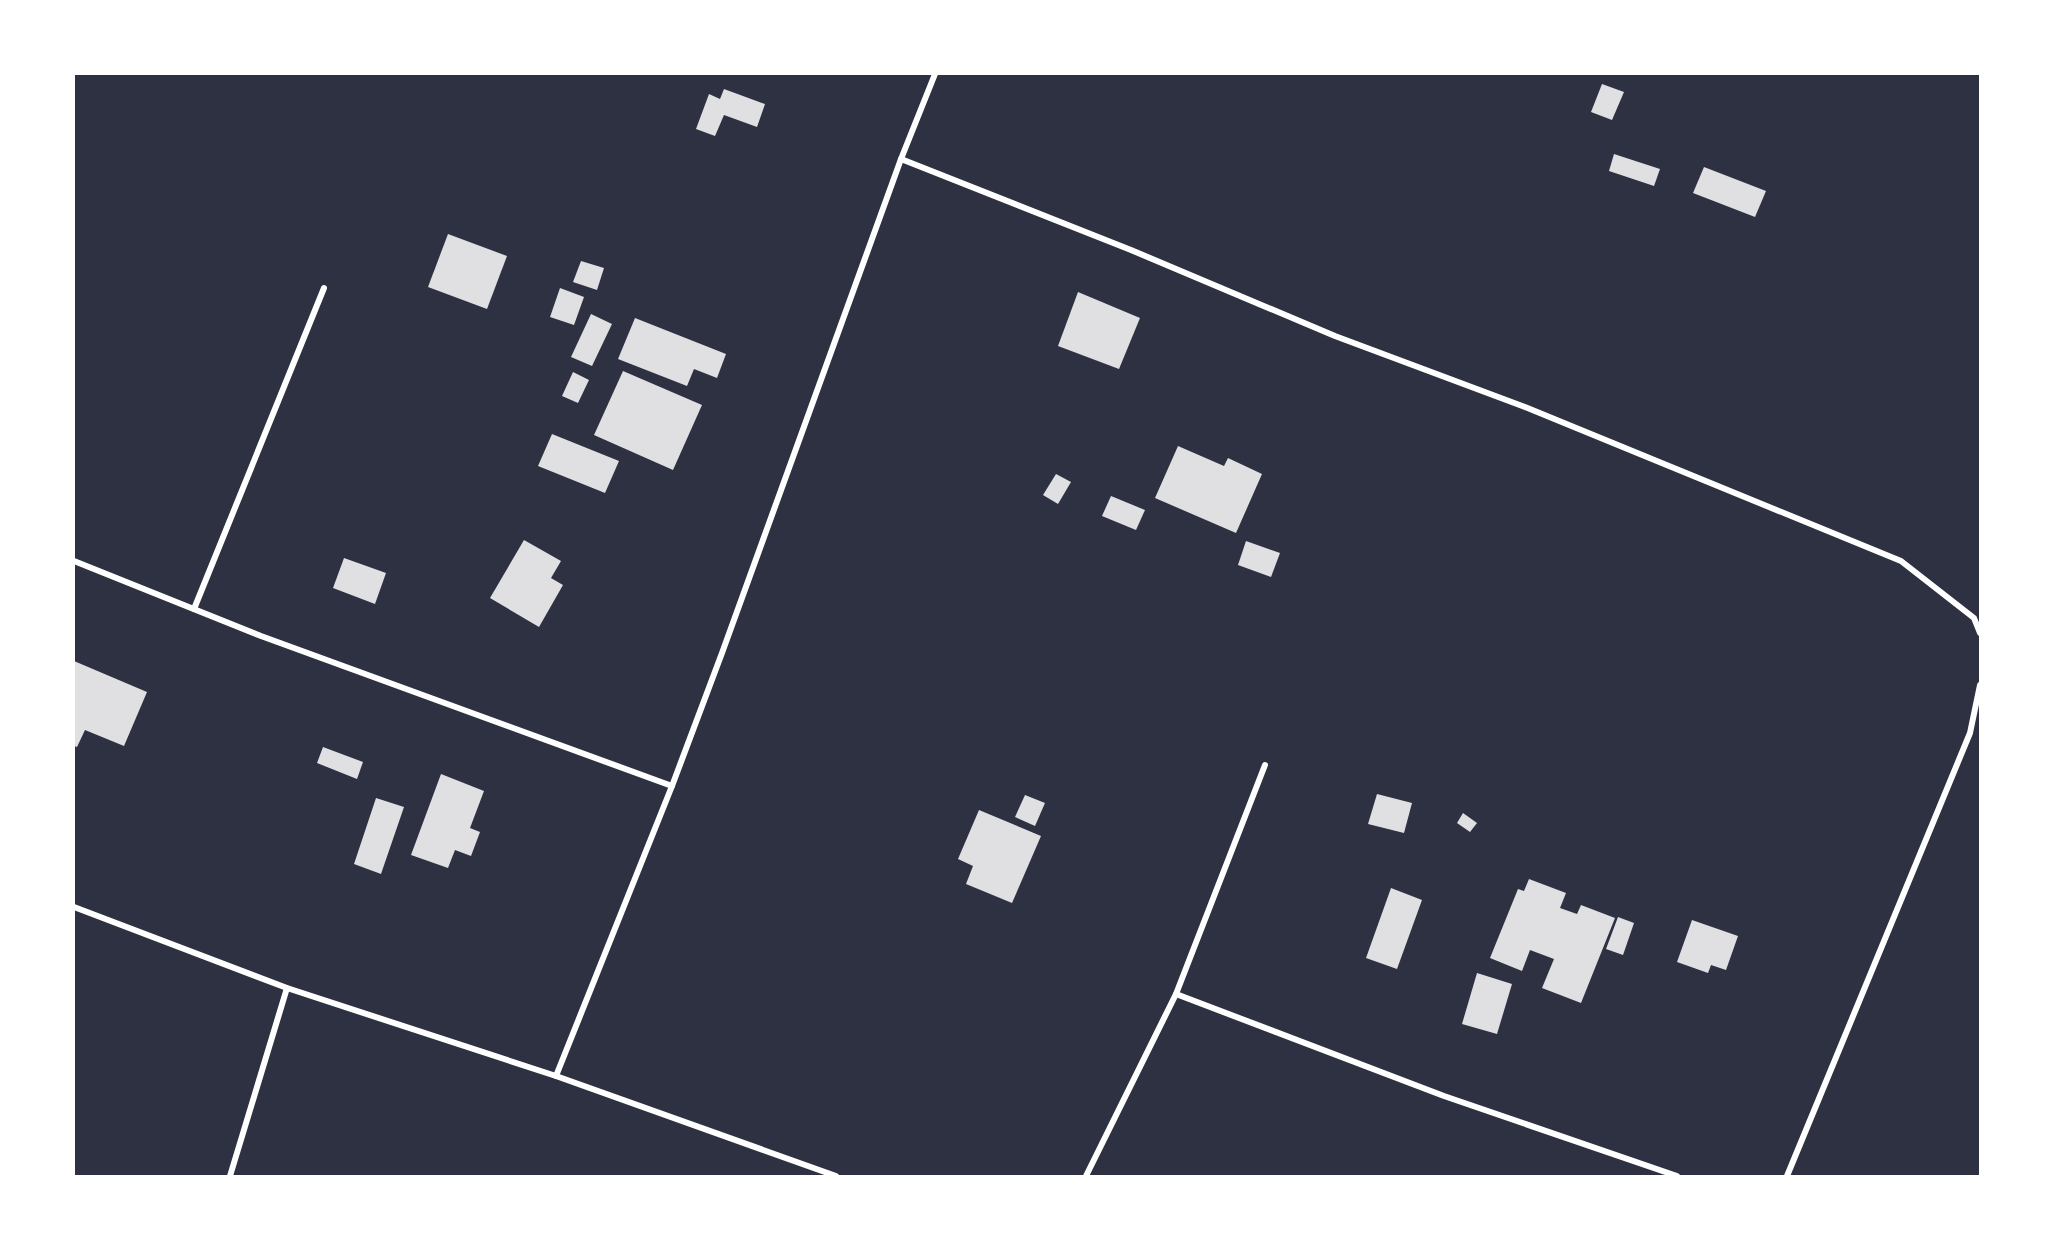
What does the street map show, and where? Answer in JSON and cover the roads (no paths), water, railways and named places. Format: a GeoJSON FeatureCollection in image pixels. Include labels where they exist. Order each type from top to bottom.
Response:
{"type":"FeatureCollection","features":[{"type":"Feature","properties":{"kind":"street"},"geometry":{"type":"LineString","coordinates":[[556,1076],[672,786],[901,159],[935,74]]}},
{"type":"Feature","properties":{"kind":"street"},"geometry":{"type":"LineString","coordinates":[[901,159],[1131,250],[1335,336],[1525,407],[1901,561],[1974,618],[1980,633]]}},
{"type":"Feature","properties":{"kind":"street"},"geometry":{"type":"LineString","coordinates":[[194,609],[324,288]]}},
{"type":"Feature","properties":{"kind":"street"},"geometry":{"type":"LineString","coordinates":[[74,561],[261,636],[672,786]]}},
{"type":"Feature","properties":{"kind":"street"},"geometry":{"type":"LineString","coordinates":[[1787,1176],[1970,733],[1980,685]]}},
{"type":"Feature","properties":{"kind":"street"},"geometry":{"type":"LineString","coordinates":[[1086,1176],[1176,994],[1265,765]]}},
{"type":"Feature","properties":{"kind":"street"},"geometry":{"type":"LineString","coordinates":[[74,907],[287,988],[556,1076],[836,1176]]}},
{"type":"Feature","properties":{"kind":"street"},"geometry":{"type":"LineString","coordinates":[[230,1176],[287,988]]}},
{"type":"Feature","properties":{"kind":"street"},"geometry":{"type":"LineString","coordinates":[[1176,994],[1444,1096],[1677,1176]]}}]}
